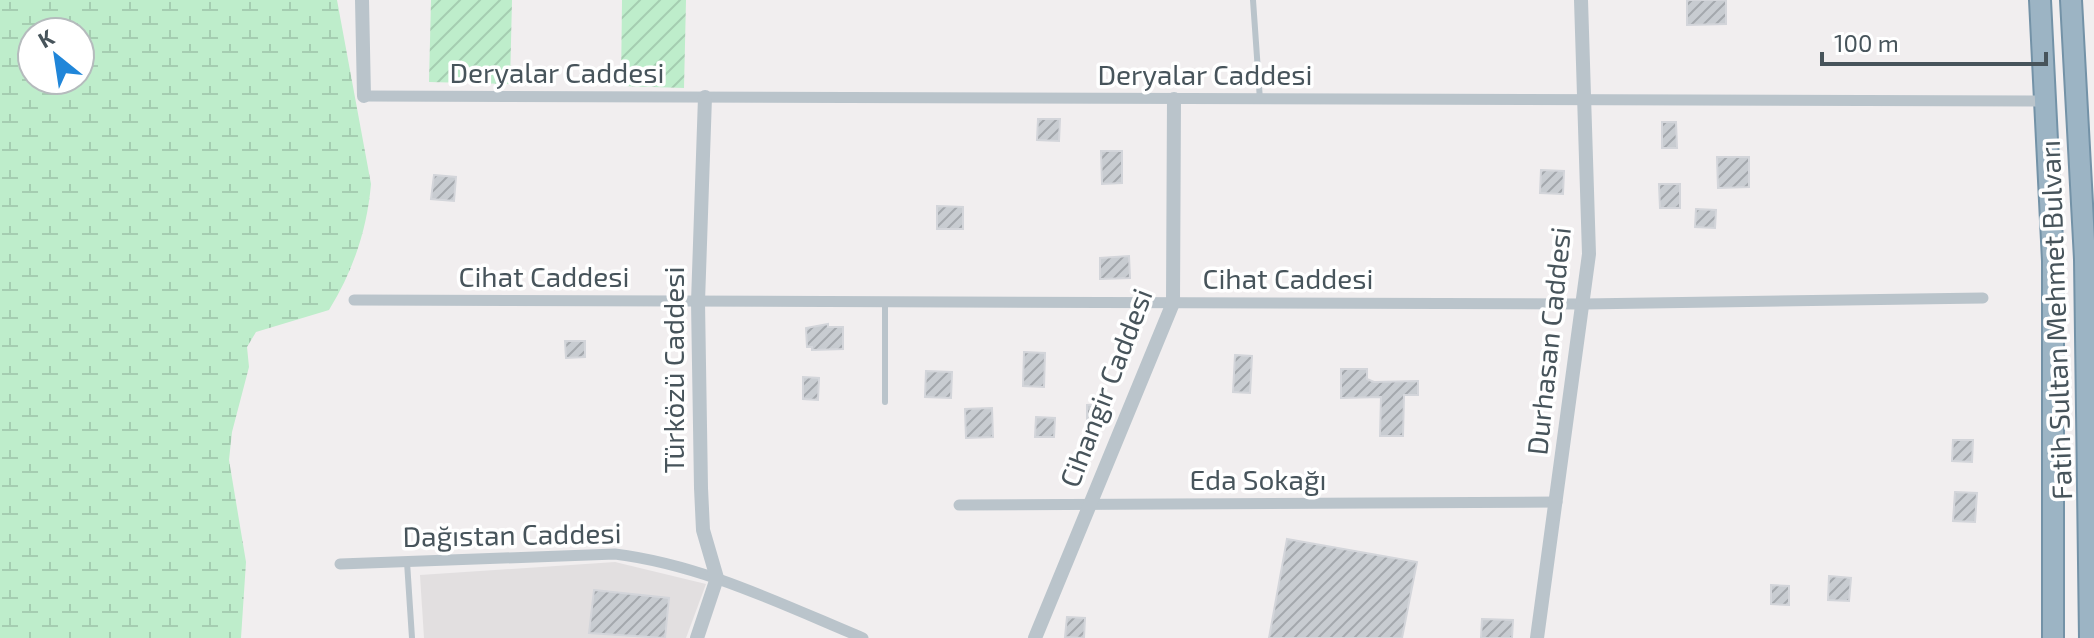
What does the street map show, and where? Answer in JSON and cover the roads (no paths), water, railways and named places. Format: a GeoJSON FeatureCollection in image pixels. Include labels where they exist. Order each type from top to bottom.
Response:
{"type":"FeatureCollection","features":[{"type":"Feature","properties":{"kind":"highway","name":"Fatih Sultan Mehmet Bulvarı"},"geometry":{"type":"LineString","coordinates":[[2040,0],[2053,261],[2053,638]]}},
{"type":"Feature","properties":{"kind":"highway","name":"Fatih Sultan Mehmet Bulvarı"},"geometry":{"type":"LineString","coordinates":[[2071,0],[2087,172],[2092,470],[2090,638]]}},
{"type":"Feature","properties":{"kind":"street"},"geometry":{"type":"LineString","coordinates":[[362,0],[364,96]]}},
{"type":"Feature","properties":{"kind":"street","name":"Durhasan Caddesi"},"geometry":{"type":"LineString","coordinates":[[1537,638],[1584,304],[1590,220],[1582,101],[1581,0]]}},
{"type":"Feature","properties":{"kind":"street","name":"Deryalar Caddesi"},"geometry":{"type":"LineString","coordinates":[[364,96],[2045,101]]}},
{"type":"Feature","properties":{"kind":"street","name":"Türközü Caddesi"},"geometry":{"type":"LineString","coordinates":[[705,97],[698,302],[702,509],[708,552],[717,578]]}},
{"type":"Feature","properties":{"kind":"street","name":"Cihangir Caddesi"},"geometry":{"type":"LineString","coordinates":[[1035,638],[1173,303],[1174,99]]}},
{"type":"Feature","properties":{"kind":"street","name":"Cihat Caddesi"},"geometry":{"type":"LineString","coordinates":[[354,300],[1584,304],[1983,298]]}},
{"type":"Feature","properties":{"kind":"street","name":"Eda Sokağı"},"geometry":{"type":"LineString","coordinates":[[959,505],[1557,502]]}},
{"type":"Feature","properties":{"kind":"street","name":"Dağıstan Caddesi"},"geometry":{"type":"LineString","coordinates":[[340,564],[615,554],[676,564],[863,638]]}},
{"type":"Feature","properties":{"kind":"street"},"geometry":{"type":"LineString","coordinates":[[697,638],[717,578]]}},
{"type":"Feature","properties":{"kind":"lane"},"geometry":{"type":"LineString","coordinates":[[1253,0],[1260,100]]}},
{"type":"Feature","properties":{"kind":"lane"},"geometry":{"type":"LineString","coordinates":[[885,302],[885,402]]}},
{"type":"Feature","properties":{"kind":"lane"},"geometry":{"type":"LineString","coordinates":[[407,562],[412,638]]}}]}
